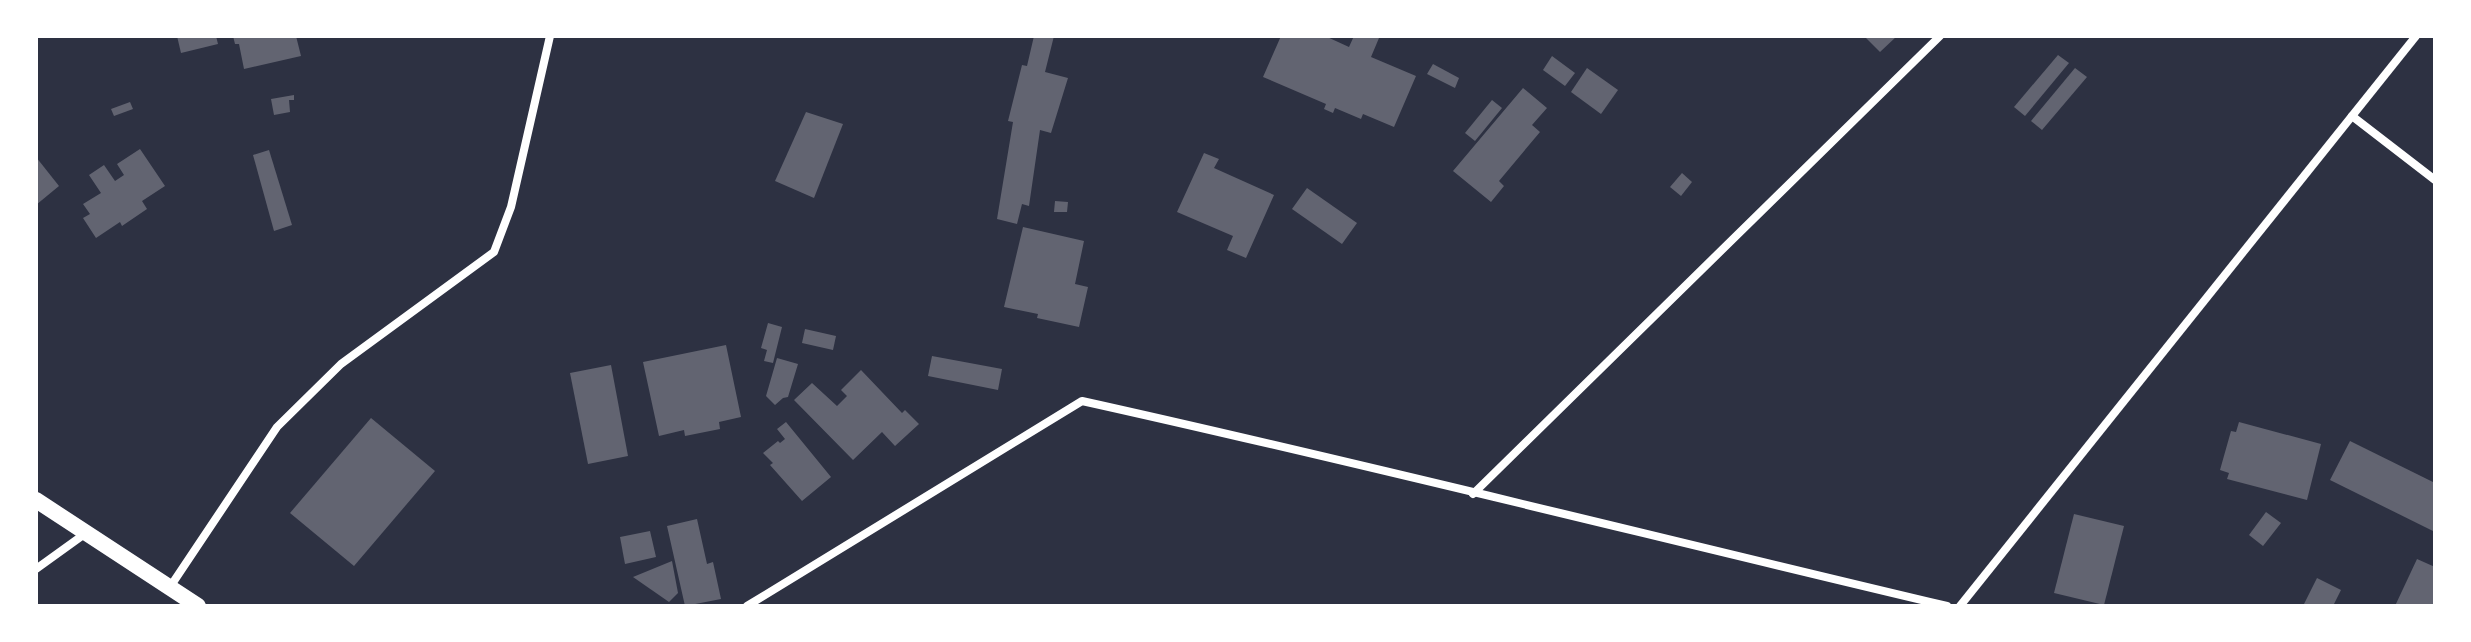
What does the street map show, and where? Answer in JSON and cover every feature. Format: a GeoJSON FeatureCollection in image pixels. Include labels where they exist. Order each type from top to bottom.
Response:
{"type":"FeatureCollection","features":[{"type":"Feature","properties":{"kind":"main road"},"geometry":{"type":"LineString","coordinates":[[36,500],[198,606]]}},
{"type":"Feature","properties":{"kind":"street"},"geometry":{"type":"LineString","coordinates":[[169,588],[277,427],[341,364],[494,252],[511,207],[550,36]]}},
{"type":"Feature","properties":{"kind":"street"},"geometry":{"type":"LineString","coordinates":[[1473,494],[1940,36]]}},
{"type":"Feature","properties":{"kind":"street"},"geometry":{"type":"LineString","coordinates":[[1960,606],[2416,36]]}},
{"type":"Feature","properties":{"kind":"street"},"geometry":{"type":"LineString","coordinates":[[2352,116],[2435,180]]}},
{"type":"Feature","properties":{"kind":"street"},"geometry":{"type":"LineString","coordinates":[[747,606],[1082,401],[1326,454],[1473,494],[1947,606]]}},
{"type":"Feature","properties":{"kind":"street"},"geometry":{"type":"LineString","coordinates":[[36,569],[86,533]]}},
{"type":"Feature","properties":{"kind":"building"},"geometry":{"type":"Polygon","coordinates":[[[177,36],[216,36],[218,44],[181,53],[177,36]]]}},
{"type":"Feature","properties":{"kind":"building"},"geometry":{"type":"Polygon","coordinates":[[[233,36],[296,36],[301,56],[244,69],[239,44],[235,44],[233,36]]]}},
{"type":"Feature","properties":{"kind":"building"},"geometry":{"type":"Polygon","coordinates":[[[1034,36],[1054,36],[1045,72],[1068,78],[1051,133],[1040,130],[1029,206],[1022,204],[1017,224],[997,219],[1013,122],[1008,121],[1022,65],[1027,66],[1034,36]]]}},
{"type":"Feature","properties":{"kind":"building"},"geometry":{"type":"Polygon","coordinates":[[[1281,36],[1325,36],[1349,47],[1354,36],[1379,38],[1371,57],[1416,76],[1394,127],[1363,114],[1361,119],[1335,108],[1333,113],[1324,109],[1326,104],[1263,77],[1281,36]]]}},
{"type":"Feature","properties":{"kind":"building"},"geometry":{"type":"Polygon","coordinates":[[[1867,36],[1897,36],[1880,52],[1867,36]]]}},
{"type":"Feature","properties":{"kind":"building"},"geometry":{"type":"Polygon","coordinates":[[[2058,55],[2069,63],[2025,116],[2014,107],[2058,55]]]}},
{"type":"Feature","properties":{"kind":"building"},"geometry":{"type":"Polygon","coordinates":[[[1552,56],[1575,73],[1565,86],[1543,70],[1552,56]]]}},
{"type":"Feature","properties":{"kind":"building"},"geometry":{"type":"Polygon","coordinates":[[[1433,64],[1459,78],[1455,88],[1427,74],[1433,64]]]}},
{"type":"Feature","properties":{"kind":"building"},"geometry":{"type":"Polygon","coordinates":[[[1587,68],[1618,90],[1601,114],[1571,92],[1587,68]]]}},
{"type":"Feature","properties":{"kind":"building"},"geometry":{"type":"Polygon","coordinates":[[[2075,68],[2087,77],[2042,130],[2031,121],[2075,68]]]}},
{"type":"Feature","properties":{"kind":"building"},"geometry":{"type":"Polygon","coordinates":[[[1523,88],[1547,108],[1532,125],[1540,132],[1499,181],[1504,186],[1491,202],[1453,171],[1523,88]]]}},
{"type":"Feature","properties":{"kind":"building"},"geometry":{"type":"Polygon","coordinates":[[[294,95],[294,100],[289,100],[290,112],[274,115],[271,99],[294,95]]]}},
{"type":"Feature","properties":{"kind":"building"},"geometry":{"type":"Polygon","coordinates":[[[1492,100],[1502,108],[1475,141],[1465,133],[1492,100]]]}},
{"type":"Feature","properties":{"kind":"building"},"geometry":{"type":"Polygon","coordinates":[[[130,102],[133,109],[114,116],[111,109],[130,102]]]}},
{"type":"Feature","properties":{"kind":"building"},"geometry":{"type":"Polygon","coordinates":[[[806,112],[843,124],[814,198],[775,181],[806,112]]]}},
{"type":"Feature","properties":{"kind":"building"},"geometry":{"type":"Polygon","coordinates":[[[140,149],[165,186],[142,201],[147,209],[122,226],[120,222],[96,238],[83,218],[90,214],[83,204],[101,193],[89,175],[104,165],[115,181],[124,175],[117,164],[140,149]]]}},
{"type":"Feature","properties":{"kind":"building"},"geometry":{"type":"Polygon","coordinates":[[[269,150],[292,225],[274,231],[253,155],[269,150]]]}},
{"type":"Feature","properties":{"kind":"building"},"geometry":{"type":"Polygon","coordinates":[[[1204,153],[1219,159],[1214,168],[1274,195],[1246,258],[1227,250],[1233,236],[1177,212],[1204,153]]]}},
{"type":"Feature","properties":{"kind":"building"},"geometry":{"type":"Polygon","coordinates":[[[36,157],[59,186],[36,205],[36,157]]]}},
{"type":"Feature","properties":{"kind":"building"},"geometry":{"type":"Polygon","coordinates":[[[1682,173],[1692,182],[1681,196],[1670,187],[1682,173]]]}},
{"type":"Feature","properties":{"kind":"building"},"geometry":{"type":"Polygon","coordinates":[[[1307,188],[1357,223],[1342,244],[1292,209],[1307,188]]]}},
{"type":"Feature","properties":{"kind":"building"},"geometry":{"type":"Polygon","coordinates":[[[1055,201],[1068,202],[1067,212],[1054,212],[1055,201]]]}},
{"type":"Feature","properties":{"kind":"building"},"geometry":{"type":"Polygon","coordinates":[[[1023,227],[1084,241],[1075,284],[1088,287],[1079,327],[1004,307],[1023,227]]]}},
{"type":"Feature","properties":{"kind":"building"},"geometry":{"type":"Polygon","coordinates":[[[768,323],[782,327],[773,363],[764,361],[767,350],[761,348],[768,323]]]}},
{"type":"Feature","properties":{"kind":"building"},"geometry":{"type":"Polygon","coordinates":[[[805,329],[836,336],[833,350],[802,343],[805,329]]]}},
{"type":"Feature","properties":{"kind":"building"},"geometry":{"type":"Polygon","coordinates":[[[726,345],[741,417],[719,422],[720,429],[685,436],[684,430],[659,436],[643,362],[726,345]]]}},
{"type":"Feature","properties":{"kind":"building"},"geometry":{"type":"Polygon","coordinates":[[[932,356],[1002,369],[998,390],[928,376],[932,356]]]}},
{"type":"Feature","properties":{"kind":"building"},"geometry":{"type":"Polygon","coordinates":[[[777,358],[798,364],[788,397],[775,405],[766,396],[777,358]]]}},
{"type":"Feature","properties":{"kind":"building"},"geometry":{"type":"Polygon","coordinates":[[[611,365],[628,456],[588,464],[570,373],[611,365]]]}},
{"type":"Feature","properties":{"kind":"building"},"geometry":{"type":"Polygon","coordinates":[[[861,370],[902,413],[905,410],[919,424],[895,446],[882,432],[853,460],[794,400],[812,383],[837,406],[847,396],[841,390],[861,370]]]}},
{"type":"Feature","properties":{"kind":"building"},"geometry":{"type":"Polygon","coordinates":[[[371,418],[435,471],[354,566],[290,513],[371,418]]]}},
{"type":"Feature","properties":{"kind":"building"},"geometry":{"type":"Polygon","coordinates":[[[786,422],[831,477],[802,501],[763,453],[785,439],[777,429],[786,422]]]}},
{"type":"Feature","properties":{"kind":"building"},"geometry":{"type":"Polygon","coordinates":[[[2239,422],[2321,444],[2307,500],[2227,479],[2229,473],[2220,470],[2231,431],[2236,432],[2239,422]]]}},
{"type":"Feature","properties":{"kind":"building"},"geometry":{"type":"Polygon","coordinates":[[[2350,441],[2435,483],[2435,532],[2330,480],[2350,441]]]}},
{"type":"Feature","properties":{"kind":"building"},"geometry":{"type":"Polygon","coordinates":[[[2266,512],[2281,523],[2263,546],[2249,535],[2266,512]]]}},
{"type":"Feature","properties":{"kind":"building"},"geometry":{"type":"Polygon","coordinates":[[[2074,514],[2124,526],[2104,605],[2054,593],[2074,514]]]}},
{"type":"Feature","properties":{"kind":"building"},"geometry":{"type":"Polygon","coordinates":[[[697,519],[707,564],[713,562],[721,599],[685,606],[667,526],[697,519]]]}},
{"type":"Feature","properties":{"kind":"building"},"geometry":{"type":"Polygon","coordinates":[[[650,531],[656,557],[625,564],[620,537],[650,531]]]}},
{"type":"Feature","properties":{"kind":"building"},"geometry":{"type":"Polygon","coordinates":[[[2417,559],[2435,567],[2435,604],[2395,606],[2417,559]]]}},
{"type":"Feature","properties":{"kind":"building"},"geometry":{"type":"Polygon","coordinates":[[[672,561],[678,593],[669,602],[633,577],[672,561]]]}},
{"type":"Feature","properties":{"kind":"building"},"geometry":{"type":"Polygon","coordinates":[[[2317,578],[2341,590],[2333,606],[2303,606],[2317,578]]]}}]}
